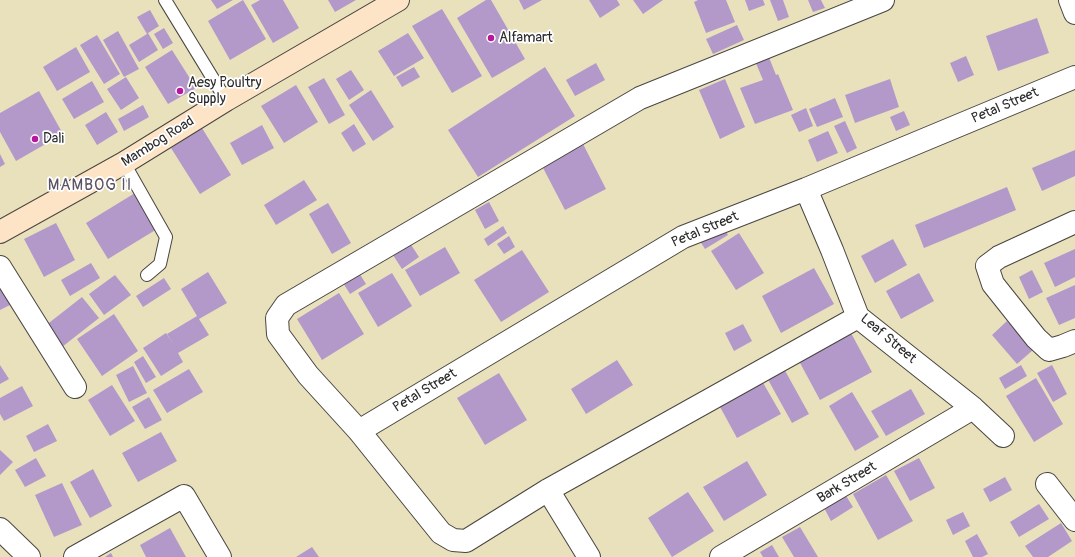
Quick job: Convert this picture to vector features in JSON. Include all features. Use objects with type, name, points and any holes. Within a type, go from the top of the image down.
[{"type":"main road","name":"Mambog Road","points":[[0,232],[124,163],[226,100],[398,0]]},
{"type":"street","points":[[858,317],[548,490],[466,540],[452,540],[442,533],[360,431],[308,375],[278,334],[276,318],[286,305],[640,98],[883,0]]},
{"type":"street","points":[[1070,0],[1075,13]]},
{"type":"street","name":"Petal Street","points":[[360,431],[682,237],[806,189],[1075,77]]},
{"type":"street","name":"Leaf Street","points":[[806,189],[858,317],[973,408],[1003,436]]},
{"type":"street","points":[[1075,222],[999,257],[987,266],[993,284],[1036,338],[1049,350],[1075,341]]},
{"type":"street","points":[[0,267],[75,387]]},
{"type":"street","name":"Bark Street","points":[[721,557],[973,408]]},
{"type":"street","points":[[1047,484],[1075,520]]},
{"type":"street","points":[[548,490],[589,557]]},
{"type":"street","points":[[75,557],[184,496],[220,557]]},
{"type":"street","points":[[0,529],[29,557]]},
{"type":"lane","points":[[165,0],[226,100]]},
{"type":"lane","points":[[124,163],[166,237],[160,264],[147,275]]},
{"type":"building","points":[[211,0],[233,0],[217,9]]},
{"type":"building","points":[[243,0],[266,39],[230,60],[208,21]]},
{"type":"building","points":[[260,0],[283,0],[299,28],[273,43],[251,5]]},
{"type":"building","points":[[328,0],[356,0],[335,12]]},
{"type":"building","name":"Alfamart","points":[[486,0],[491,0],[525,59],[492,78],[457,18]]},
{"type":"building","points":[[519,0],[542,0],[524,10]]},
{"type":"building","points":[[589,0],[617,0],[620,5],[600,18]]},
{"type":"building","points":[[633,0],[663,0],[643,14]]},
{"type":"building","points":[[698,0],[726,0],[735,22],[706,33],[694,2]]},
{"type":"building","points":[[745,0],[763,0],[765,5],[749,11]]},
{"type":"building","points":[[770,0],[783,0],[789,17],[778,21]]},
{"type":"building","points":[[808,0],[821,0],[825,8],[813,12]]},
{"type":"building","points":[[442,9],[482,76],[452,93],[412,26]]},
{"type":"building","points":[[150,10],[159,26],[148,33],[158,50],[139,62],[129,45],[147,34],[137,17]]},
{"type":"building","points":[[1037,18],[1049,53],[998,71],[986,36]]},
{"type":"building","points":[[737,25],[744,40],[713,54],[706,39]]},
{"type":"building","points":[[164,28],[173,43],[163,49],[154,34]]},
{"type":"building","points":[[118,31],[139,69],[124,77],[103,40]]},
{"type":"building","points":[[408,33],[424,58],[394,76],[378,51]]},
{"type":"building","points":[[97,35],[120,74],[104,84],[80,45]]},
{"type":"building","points":[[76,47],[90,72],[57,91],[43,67]]},
{"type":"building","points":[[172,50],[196,88],[168,104],[145,67]]},
{"type":"building","points":[[768,55],[776,75],[778,74],[793,110],[755,124],[740,88],[763,80],[755,61]]},
{"type":"building","points":[[966,56],[974,75],[958,82],[950,63]]},
{"type":"building","points":[[596,63],[605,80],[575,96],[566,80]]},
{"type":"building","points":[[414,67],[420,77],[402,87],[396,77]]},
{"type":"building","points":[[545,67],[575,116],[478,177],[448,130]]},
{"type":"building","points":[[351,70],[364,90],[349,100],[336,79]]},
{"type":"building","points":[[126,77],[139,98],[121,110],[107,89]]},
{"type":"building","points":[[324,78],[345,115],[329,124],[308,87]]},
{"type":"building","points":[[725,79],[745,127],[720,139],[699,90]]},
{"type":"building","points":[[890,79],[899,107],[855,123],[845,95]]},
{"type":"building","points":[[92,81],[104,102],[74,119],[62,99]]},
{"type":"building","points":[[296,85],[318,122],[284,143],[261,106]]},
{"type":"building","points":[[371,90],[394,127],[373,141],[349,105]]},
{"type":"building","points":[[39,91],[63,134],[16,161],[0,132],[0,113]]},
{"type":"building","points":[[835,98],[843,117],[817,127],[809,109]]},
{"type":"building","points":[[143,105],[149,117],[124,131],[118,119]]},
{"type":"building","points":[[806,108],[813,126],[799,132],[791,115]]},
{"type":"building","points":[[904,111],[910,125],[896,131],[890,117]]},
{"type":"building","points":[[106,112],[118,132],[97,145],[85,125]]},
{"type":"building","points":[[845,121],[857,148],[847,153],[834,126]]},
{"type":"building","points":[[354,124],[366,144],[353,152],[341,133]]},
{"type":"building","points":[[262,125],[274,148],[242,165],[230,143]]},
{"type":"building","points":[[202,128],[231,175],[200,194],[171,148]]},
{"type":"building","points":[[828,131],[838,153],[817,162],[808,140]]},
{"type":"building","points":[[582,142],[606,189],[565,210],[541,164]]},
{"type":"building","points":[[1075,150],[1075,176],[1042,191],[1032,168]]},
{"type":"building","points":[[0,154],[5,164],[0,167]]},
{"type":"building","points":[[304,180],[317,200],[276,225],[264,205]]},
{"type":"building","points":[[1007,187],[1016,210],[924,248],[915,225]]},
{"type":"building","points":[[135,193],[157,229],[108,259],[86,223]]},
{"type":"building","points":[[489,202],[499,221],[485,229],[475,210]]},
{"type":"building","points":[[328,203],[351,243],[332,254],[309,214]]},
{"type":"building","points":[[56,223],[75,260],[44,277],[24,239]]},
{"type":"building","points":[[722,224],[728,235],[705,249],[698,238]]},
{"type":"building","points":[[503,226],[507,233],[488,246],[484,239]]},
{"type":"building","points":[[739,233],[764,273],[736,290],[711,251]]},
{"type":"building","points":[[509,236],[515,247],[504,254],[497,244]]},
{"type":"building","points":[[893,239],[907,265],[875,283],[861,256]]},
{"type":"building","points":[[408,240],[419,257],[402,269],[391,252]]},
{"type":"building","points":[[445,247],[460,273],[420,296],[405,270]]},
{"type":"building","points":[[1075,249],[1075,277],[1055,287],[1044,263]]},
{"type":"building","points":[[522,250],[549,292],[501,322],[474,280]]},
{"type":"building","points":[[91,263],[100,278],[70,296],[61,280]]},
{"type":"building","points":[[356,268],[366,284],[350,294],[340,278]]},
{"type":"building","points":[[814,268],[834,304],[781,333],[762,296]]},
{"type":"building","points":[[1032,270],[1043,292],[1029,299],[1019,277]]},
{"type":"building","points":[[208,272],[227,303],[199,319],[209,335],[178,353],[183,362],[161,376],[143,348],[166,333],[174,345],[167,334],[197,316],[181,289]]},
{"type":"building","points":[[392,273],[412,306],[378,327],[358,293]]},
{"type":"building","points":[[919,273],[934,301],[901,319],[886,291]]},
{"type":"building","points":[[0,275],[14,303],[0,310]]},
{"type":"building","points":[[115,275],[131,295],[104,315],[89,294]]},
{"type":"building","points":[[164,278],[171,289],[143,307],[136,296]]},
{"type":"building","points":[[1075,285],[1075,318],[1059,325],[1046,298]]},
{"type":"building","points":[[339,293],[364,334],[322,360],[297,319]]},
{"type":"building","points":[[82,297],[99,318],[62,347],[45,326]]},
{"type":"building","points":[[114,314],[138,351],[102,376],[77,339]]},
{"type":"building","points":[[1007,321],[1033,350],[1017,364],[992,335]]},
{"type":"building","points":[[743,324],[752,341],[734,351],[725,333]]},
{"type":"building","points":[[851,333],[872,372],[820,400],[799,361]]},
{"type":"building","points":[[143,356],[156,377],[146,383],[134,362]]},
{"type":"building","points":[[617,360],[633,385],[586,414],[571,389]]},
{"type":"building","points":[[0,365],[9,379],[0,384]]},
{"type":"building","points":[[1021,365],[1027,376],[1005,389],[999,378]]},
{"type":"building","points":[[1052,365],[1067,394],[1053,402],[1037,373]]},
{"type":"building","points":[[133,366],[147,393],[129,402],[116,375]]},
{"type":"building","points":[[783,367],[809,414],[792,423],[766,376]]},
{"type":"building","points":[[189,369],[203,392],[167,413],[153,390]]},
{"type":"building","points":[[499,373],[527,420],[485,445],[457,398]]},
{"type":"building","points":[[1036,378],[1063,424],[1034,442],[1006,396]]},
{"type":"building","points":[[762,381],[781,414],[737,438],[719,405]]},
{"type":"building","points":[[112,385],[135,421],[110,436],[88,400]]},
{"type":"building","points":[[22,386],[33,406],[4,421],[0,414],[0,398]]},
{"type":"building","points":[[911,389],[925,414],[886,436],[871,411]]},
{"type":"building","points":[[852,392],[879,437],[855,451],[829,406]]},
{"type":"building","points":[[149,397],[162,420],[145,429],[132,407]]},
{"type":"building","points":[[48,424],[57,441],[34,452],[26,436]]},
{"type":"building","points":[[161,432],[177,461],[138,482],[122,453]]},
{"type":"building","points":[[0,450],[13,462],[0,475]]},
{"type":"building","points":[[36,458],[46,476],[25,487],[15,470]]},
{"type":"building","points":[[919,458],[935,488],[910,501],[894,471]]},
{"type":"building","points":[[747,461],[767,495],[724,521],[703,487]]},
{"type":"building","points":[[93,469],[112,506],[90,518],[70,482]]},
{"type":"building","points":[[886,475],[913,521],[878,540],[853,494]]},
{"type":"building","points":[[1005,477],[1012,490],[990,502],[983,489]]},
{"type":"building","points":[[62,483],[82,525],[54,537],[35,495]]},
{"type":"building","points":[[843,491],[853,507],[831,521],[822,504]]},
{"type":"building","points":[[688,492],[714,531],[672,557],[648,518]]},
{"type":"building","points":[[1039,504],[1049,519],[1019,537],[1010,522]]},
{"type":"building","points":[[963,512],[970,526],[953,535],[946,520]]},
{"type":"building","points":[[1061,523],[1072,541],[1048,557],[1033,557],[1025,546]]},
{"type":"building","points":[[800,527],[818,557],[794,557],[782,537]]},
{"type":"building","points":[[170,528],[186,557],[146,557],[140,545]]},
{"type":"building","points":[[977,534],[988,554],[982,557],[973,557],[965,541]]},
{"type":"building","points":[[772,545],[779,557],[763,557],[760,552]]},
{"type":"building","points":[[312,547],[319,557],[296,557]]},
{"type":"building","points":[[111,553],[113,557],[105,557]]},
{"type":"place","name":"Alfamart","points":[[491,38]]},
{"type":"place","name":"Aesy Poultry Supply","points":[[180,91]]},
{"type":"place","name":"Dali","points":[[35,139]]},
{"type":"district","name":"MAMBOG II","points":[[90,186]]}]
